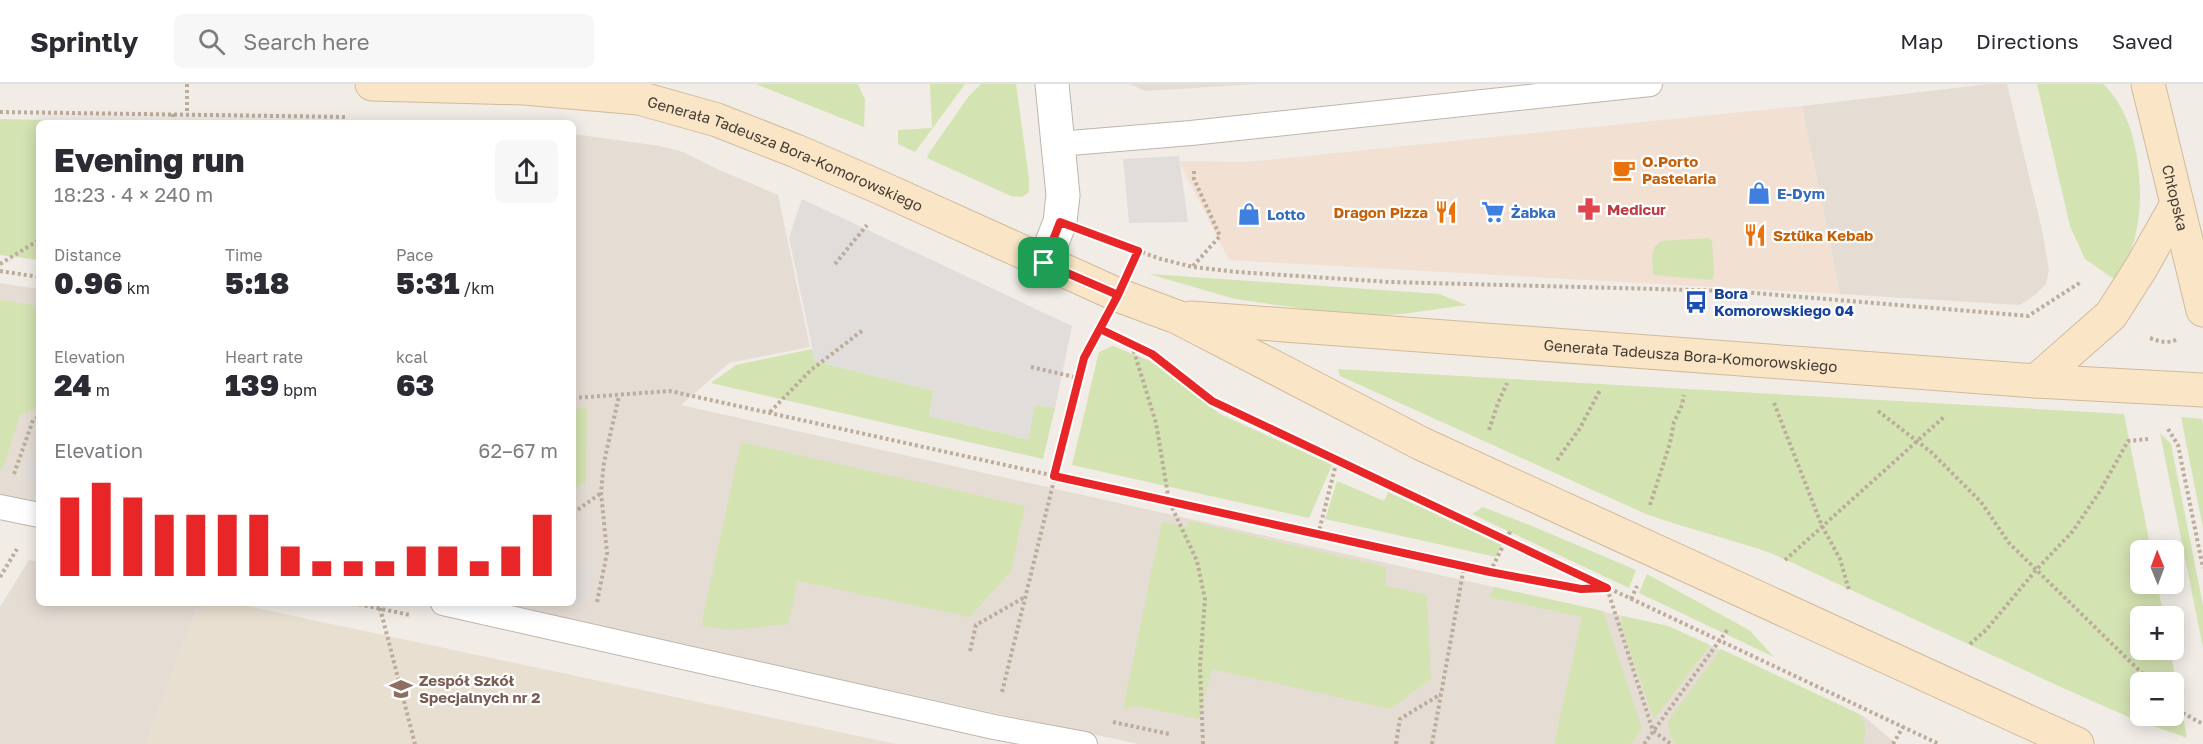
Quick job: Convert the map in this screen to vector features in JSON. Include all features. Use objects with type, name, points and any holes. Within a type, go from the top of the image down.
[{"type":"street","name":"Generała Tadeusza Bora-Komorowskiego","points":[[372,84],[524,88],[639,98],[717,120],[796,151],[1118,295],[1177,317],[1422,444],[2077,744]]},
{"type":"street","points":[[1044,263],[1060,222],[1063,195],[1052,84]]},
{"type":"street","name":"Chłopska","points":[[2148,84],[2177,204],[2194,323]]},
{"type":"street","points":[[2036,381],[2111,315],[2177,204]]},
{"type":"street","name":"Generała Tadeusza Bora-Komorowskiego","points":[[1177,317],[2036,381],[2203,390]]},
{"type":"lane","points":[[1058,144],[1191,133],[1650,84]]},
{"type":"lane","points":[[0,507],[36,514]]},
{"type":"lane","points":[[457,606],[994,727],[1085,744]]},
{"type":"path","points":[[0,112],[187,113],[187,84]]},
{"type":"path","points":[[173,114],[174,120]]},
{"type":"path","points":[[1191,133],[1194,179],[1220,236],[1193,267]]},
{"type":"path","points":[[836,264],[870,221]]},
{"type":"path","points":[[1060,222],[1138,251],[1193,267],[1390,282],[1731,291],[2028,316],[2081,282]]},
{"type":"path","points":[[0,264],[36,242]]},
{"type":"path","points":[[994,727],[1084,358],[1118,295],[1138,251]]},
{"type":"path","points":[[0,271],[36,277]]},
{"type":"path","points":[[2150,338],[2170,343],[2194,323]]},
{"type":"path","points":[[1100,329],[1108,333]]},
{"type":"path","points":[[769,413],[812,370],[863,330]]},
{"type":"path","points":[[1124,341],[1152,354],[1212,401],[1939,744]]},
{"type":"path","points":[[1132,345],[1156,423],[1169,501],[1197,561],[1205,599],[1200,666],[1203,744]]},
{"type":"path","points":[[1032,367],[1079,378]]},
{"type":"path","points":[[1489,432],[1498,402],[1509,379]]},
{"type":"path","points":[[1555,462],[1580,428],[1604,384]]},
{"type":"path","points":[[1646,514],[1659,481],[1685,388]]},
{"type":"path","points":[[576,398],[670,391],[1464,567],[1581,589],[1607,588]]},
{"type":"path","points":[[1771,394],[1822,526],[1840,559],[1849,590]]},
{"type":"path","points":[[589,635],[607,552],[602,492],[604,462],[619,396]]},
{"type":"path","points":[[1872,407],[1931,452],[1981,502],[2009,543],[2141,672]]},
{"type":"path","points":[[1785,560],[1950,412]]},
{"type":"path","points":[[2167,428],[2178,445],[2203,568]]},
{"type":"path","points":[[1970,644],[1986,630],[2036,570],[2073,531],[2128,441],[2148,439]]},
{"type":"path","points":[[1318,535],[1336,460]]},
{"type":"path","points":[[576,511],[602,492]]},
{"type":"path","points":[[1490,572],[1514,525]]},
{"type":"path","points":[[0,577],[23,539]]},
{"type":"path","points":[[1432,744],[1464,567]]},
{"type":"path","points":[[1607,588],[1653,730],[1671,744]]},
{"type":"path","points":[[970,651],[976,625],[1026,596]]},
{"type":"path","points":[[380,608],[415,744]]},
{"type":"path","points":[[1644,744],[1720,641]]},
{"type":"path","points":[[1396,744],[1400,719],[1441,694]]},
{"type":"path","points":[[2184,713],[2203,724]]},
{"type":"path","points":[[1893,744],[1903,727]]},
{"type":"shaded area","points":[[1130,84],[1258,84],[1145,91]]},
{"type":"shaded area","points":[[1989,84],[2007,84],[2042,230],[2049,270],[2046,284],[2020,305],[1840,294],[1802,106]]},
{"type":"shaded area","points":[[1802,106],[1840,294],[1229,260],[1179,161],[1247,162]]},
{"type":"shaded area","points":[[576,134],[660,146],[683,152],[778,195],[810,347],[729,363],[681,405],[1668,626],[1865,717],[1896,744],[1138,744],[502,606],[576,606]]},
{"type":"shaded area","points":[[1179,156],[1188,222],[1129,223],[1123,159]]},
{"type":"shaded area","points":[[802,199],[1072,326],[1055,408],[1035,405],[1029,439],[929,416],[934,391],[815,361],[789,238]]},
{"type":"shaded area","points":[[0,283],[36,289],[36,505],[0,497]]},
{"type":"shaded area","points":[[29,454],[36,455],[36,485],[23,482]]},
{"type":"shaded area","points":[[29,560],[36,561],[36,606],[198,606],[146,744],[0,744],[0,607]]},
{"type":"shaded area","points":[[576,569],[593,572],[586,602],[576,600]]},
{"type":"shaded area","name":"Zespół Szkół Specjalnych nr 2","points":[[198,606],[247,606],[896,744],[146,744]]},
{"type":"green space","points":[[756,84],[858,84],[865,100],[864,127]]},
{"type":"green space","points":[[930,84],[965,84],[915,152],[898,144],[898,130],[932,128]]},
{"type":"green space","points":[[981,84],[1016,84],[1029,179],[1029,192],[1022,197],[1011,196],[927,158],[969,96]]},
{"type":"green space","points":[[2037,84],[2103,84],[2115,97],[2124,114],[2136,154],[2139,175],[2139,215],[2133,245],[2114,279],[2085,259],[2070,226]]},
{"type":"green space","points":[[0,119],[46,120],[36,120],[36,260],[0,255]]},
{"type":"green space","points":[[1708,238],[1712,241],[1714,275],[1712,280],[1653,275],[1653,251],[1661,241]]},
{"type":"green space","points":[[1149,274],[1439,294],[1467,305],[1402,314],[1356,316],[1235,299]]},
{"type":"green space","points":[[0,300],[36,306],[36,408],[20,415],[2,471],[0,470]]},
{"type":"green space","points":[[1113,346],[1150,361],[1220,414],[1332,465],[1309,518],[1072,465],[1099,352]]},
{"type":"green space","points":[[812,349],[815,361],[934,391],[929,416],[1028,439],[1035,404],[1055,408],[1043,459],[711,383],[736,365]]},
{"type":"green space","points":[[1338,369],[2124,414],[2149,540],[2130,540],[2130,594],[2159,594],[2162,606],[2130,606],[2130,660],[2172,660],[2174,672],[2130,672],[2130,718],[1773,554],[1646,514],[1340,376]]},
{"type":"green space","points":[[587,408],[586,481],[576,489],[576,409]]},
{"type":"green space","points":[[2181,417],[2202,419],[2203,528]]},
{"type":"green space","points":[[2160,433],[2171,444],[2203,605],[2203,648],[2184,553],[2184,540],[2181,540]]},
{"type":"green space","points":[[741,442],[1025,506],[1011,571],[970,617],[798,581],[788,624],[735,630],[701,626]]},
{"type":"green space","points":[[1337,481],[1384,501],[1388,492],[1502,545],[1496,557],[1325,519]]},
{"type":"green space","points":[[1483,507],[1636,570],[1629,588],[1472,514]]},
{"type":"green space","points":[[1189,521],[1386,567],[1386,586],[1427,595],[1431,679],[1390,709],[1212,669],[1199,719],[1137,706],[1123,709],[1162,522],[1188,527]]},
{"type":"green space","points":[[1647,574],[1749,630],[1774,657],[1639,593]]},
{"type":"green space","points":[[1494,587],[1603,611],[1642,728],[1632,744],[1554,744],[1582,617],[1489,597]]},
{"type":"green space","points":[[1623,616],[1668,626],[1710,645],[1654,719],[1620,623]]},
{"type":"green space","points":[[1721,649],[1859,714],[1865,728],[1863,744],[1676,744],[1672,739],[1667,722]]},
{"type":"green space","points":[[2184,722],[2187,738],[2153,726],[2184,726]]},
{"type":"place","name":"O.Porto Pastelaria","points":[[1624,170]]},
{"type":"place","name":"E-Dym","points":[[1759,193]]},
{"type":"place","name":"Medicur","points":[[1589,209]]},
{"type":"place","name":"Dragon Pizza","points":[[1446,212]]},
{"type":"place","name":"Żabka","points":[[1493,212]]},
{"type":"place","name":"Lotto","points":[[1249,214]]},
{"type":"place","name":"Sztüka Kebab","points":[[1755,235]]},
{"type":"place","name":"Bora Komorowskiego 04","points":[[1696,302]]},
{"type":"place","name":"Zespół Szkół Specjalnych nr 2","points":[[401,689]]},
{"type":"route","points":[[1044,263],[1060,222],[1138,251],[1118,295],[1100,329],[1152,354],[1212,401],[1607,588],[1581,589],[1490,572],[1054,476],[1084,358],[1118,295],[1044,263]]}]
